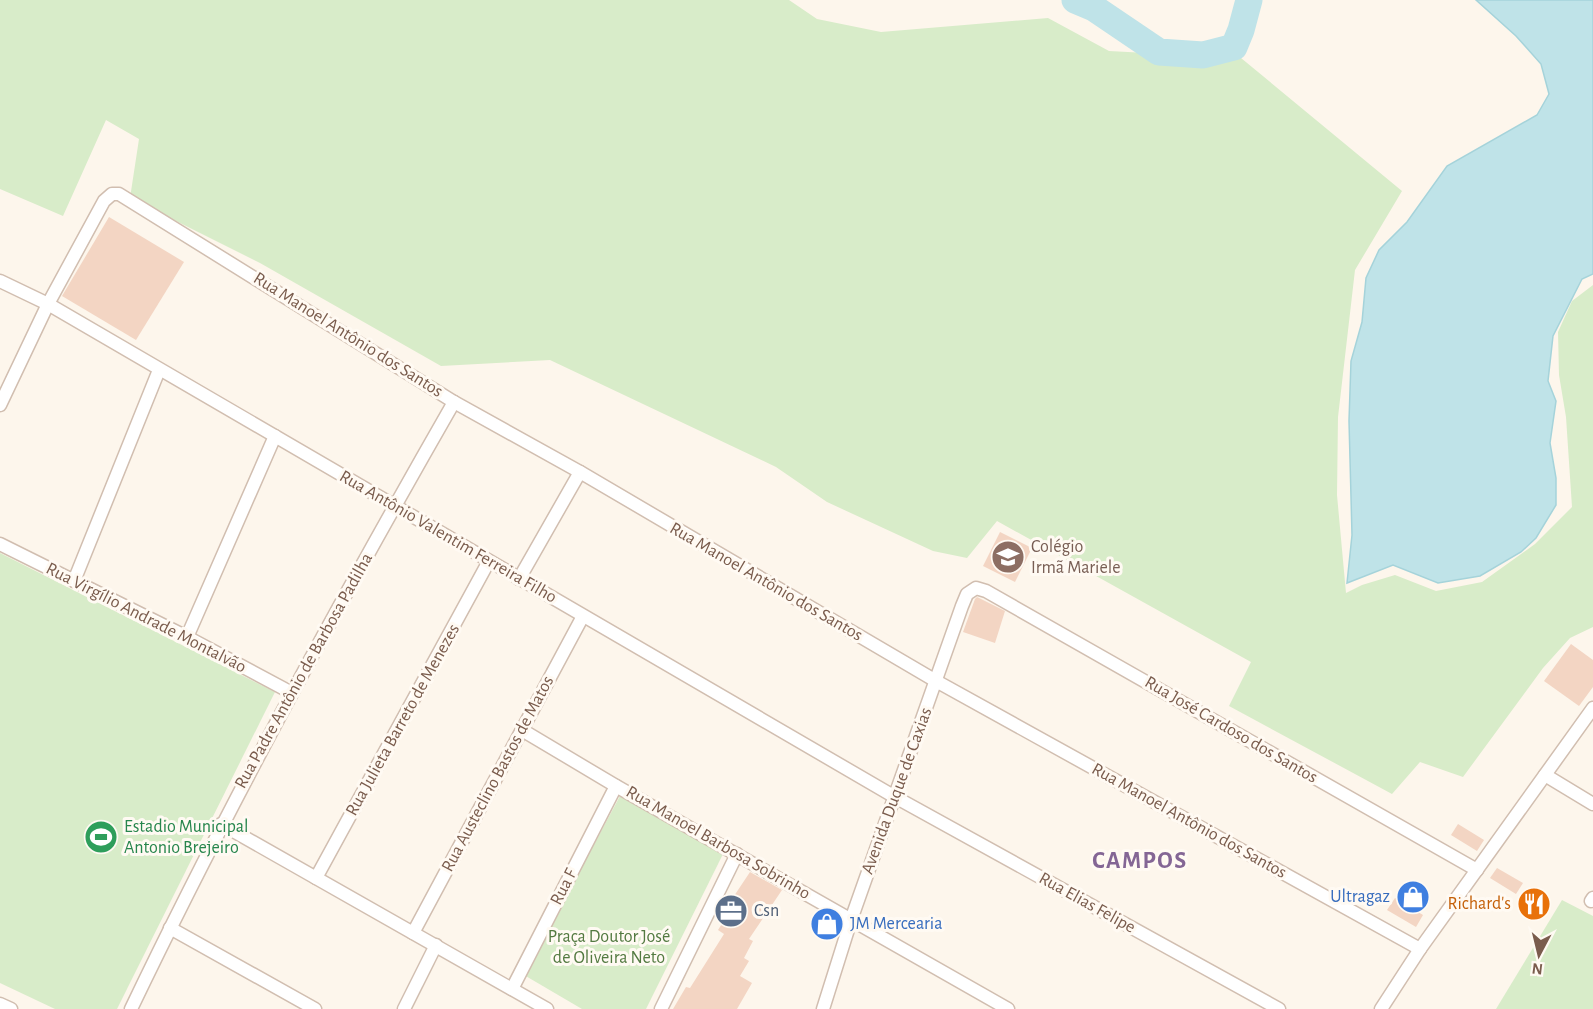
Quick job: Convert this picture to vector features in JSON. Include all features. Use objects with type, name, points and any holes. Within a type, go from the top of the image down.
[{"type":"street","name":"Rua Manoel Antônio dos Santos","points":[[48,304],[104,201],[112,194],[124,196],[454,402],[580,472],[936,681],[1420,949]]},
{"type":"street","name":"Rua Antônio Valentim Ferreira Filho","points":[[0,281],[48,304],[895,797]]},
{"type":"street","points":[[0,405],[48,304]]},
{"type":"street","points":[[74,581],[159,370]]},
{"type":"street","name":"Rua Padre Antônio de Barbosa Padilha","points":[[131,1009],[221,824],[394,506],[454,402]]},
{"type":"street","points":[[187,637],[275,436]]},
{"type":"street","points":[[519,579],[580,472]]},
{"type":"street","name":"Rua Virgílio Andrade Montalvão","points":[[0,544],[187,637],[292,693]]},
{"type":"street","name":"Rua Julieta Barreto de Menezes","points":[[316,878],[489,561]]},
{"type":"street","name":"Avenida Duque de Caxias","points":[[823,1009],[851,920],[967,594],[976,588],[986,591]]},
{"type":"street","name":"Rua José Cardoso dos Santos","points":[[986,591],[1477,870]]},
{"type":"street","name":"Rua Austeclino Bastos de Matos","points":[[413,933],[584,616]]},
{"type":"street","points":[[1380,1009],[1420,949],[1593,708]]},
{"type":"street","name":"Rua Manoel Barbosa Sobrinho","points":[[522,730],[1008,1009]]},
{"type":"street","points":[[1545,775],[1593,804]]},
{"type":"street","name":"Rua F","points":[[512,989],[616,786]]},
{"type":"street","name":"Rua Elias Felipe","points":[[895,797],[1279,1009]]},
{"type":"street","points":[[221,824],[547,1009]]},
{"type":"street","points":[[661,1009],[736,854]]},
{"type":"street","points":[[170,928],[315,1009]]},
{"type":"street","points":[[405,1009],[436,945]]},
{"type":"street","points":[[0,1004],[11,1009]]},
{"type":"green space","points":[[0,0],[789,0],[817,19],[881,32],[1048,18],[1109,51],[1241,58],[1402,191],[1355,270],[1338,417],[1337,495],[1346,593],[1362,585],[1395,575],[1436,591],[1482,582],[1535,544],[1572,507],[1566,417],[1559,375],[1558,332],[1572,301],[1593,285],[1593,627],[1570,638],[1543,668],[1463,777],[1420,762],[1392,794],[1229,706],[1251,662],[997,521],[967,558],[933,551],[827,502],[776,467],[550,360],[441,366],[260,263],[130,198],[139,139],[106,120],[63,216],[0,189]]},
{"type":"green space","name":"Estadio Municipal Antonio Brejeiro","points":[[0,553],[275,692],[117,1009],[55,1009],[0,983]]},
{"type":"green space","name":"Praça Doutor José de Oliveira Neto","points":[[620,796],[723,854],[646,1009],[582,1009],[524,975]]},
{"type":"green space","points":[[1562,900],[1593,916],[1593,1009],[1496,1009]]},
{"type":"water","points":[[1476,0],[1593,0],[1593,274],[1582,279],[1553,336],[1548,381],[1556,401],[1550,443],[1556,478],[1556,505],[1536,538],[1521,552],[1480,576],[1438,583],[1393,565],[1347,583],[1352,535],[1349,421],[1351,361],[1362,322],[1366,278],[1379,250],[1407,222],[1447,166],[1537,115],[1549,94],[1541,64],[1516,36]]},
{"type":"building","points":[[109,217],[184,262],[136,340],[62,296]]},
{"type":"building","name":"Colégio Irmã Mariele","points":[[1000,532],[1032,548],[1015,582],[983,566]]},
{"type":"building","points":[[977,597],[1005,611],[995,643],[963,632]]},
{"type":"building","points":[[1571,644],[1593,660],[1593,687],[1579,706],[1544,681]]},
{"type":"building","points":[[1458,824],[1484,840],[1477,851],[1451,835]]},
{"type":"building","points":[[1497,868],[1523,883],[1516,894],[1490,878]]},
{"type":"building","points":[[750,872],[782,890],[749,939],[753,941],[744,958],[749,961],[740,976],[752,983],[737,1009],[673,1009],[686,987],[690,988],[724,934],[718,930],[728,914],[724,911]]},
{"type":"building","points":[[1395,898],[1423,915],[1416,927],[1387,910]]},
{"type":"waterway","points":[[1075,0],[1094,8],[1159,52],[1203,55],[1234,47],[1249,0]]},
{"type":"place","name":"Colégio Irmã Mariele","points":[[1008,557]]},
{"type":"place","name":"Estadio Municipal Antonio Brejeiro","points":[[101,837]]},
{"type":"place","name":"Ultragaz","points":[[1413,897]]},
{"type":"place","name":"Richard's","points":[[1534,904]]},
{"type":"place","name":"Csn","points":[[731,911]]},
{"type":"place","name":"JM Mercearia","points":[[827,924]]},
{"type":"district","name":"CAMPOS","points":[[1140,861]]}]
